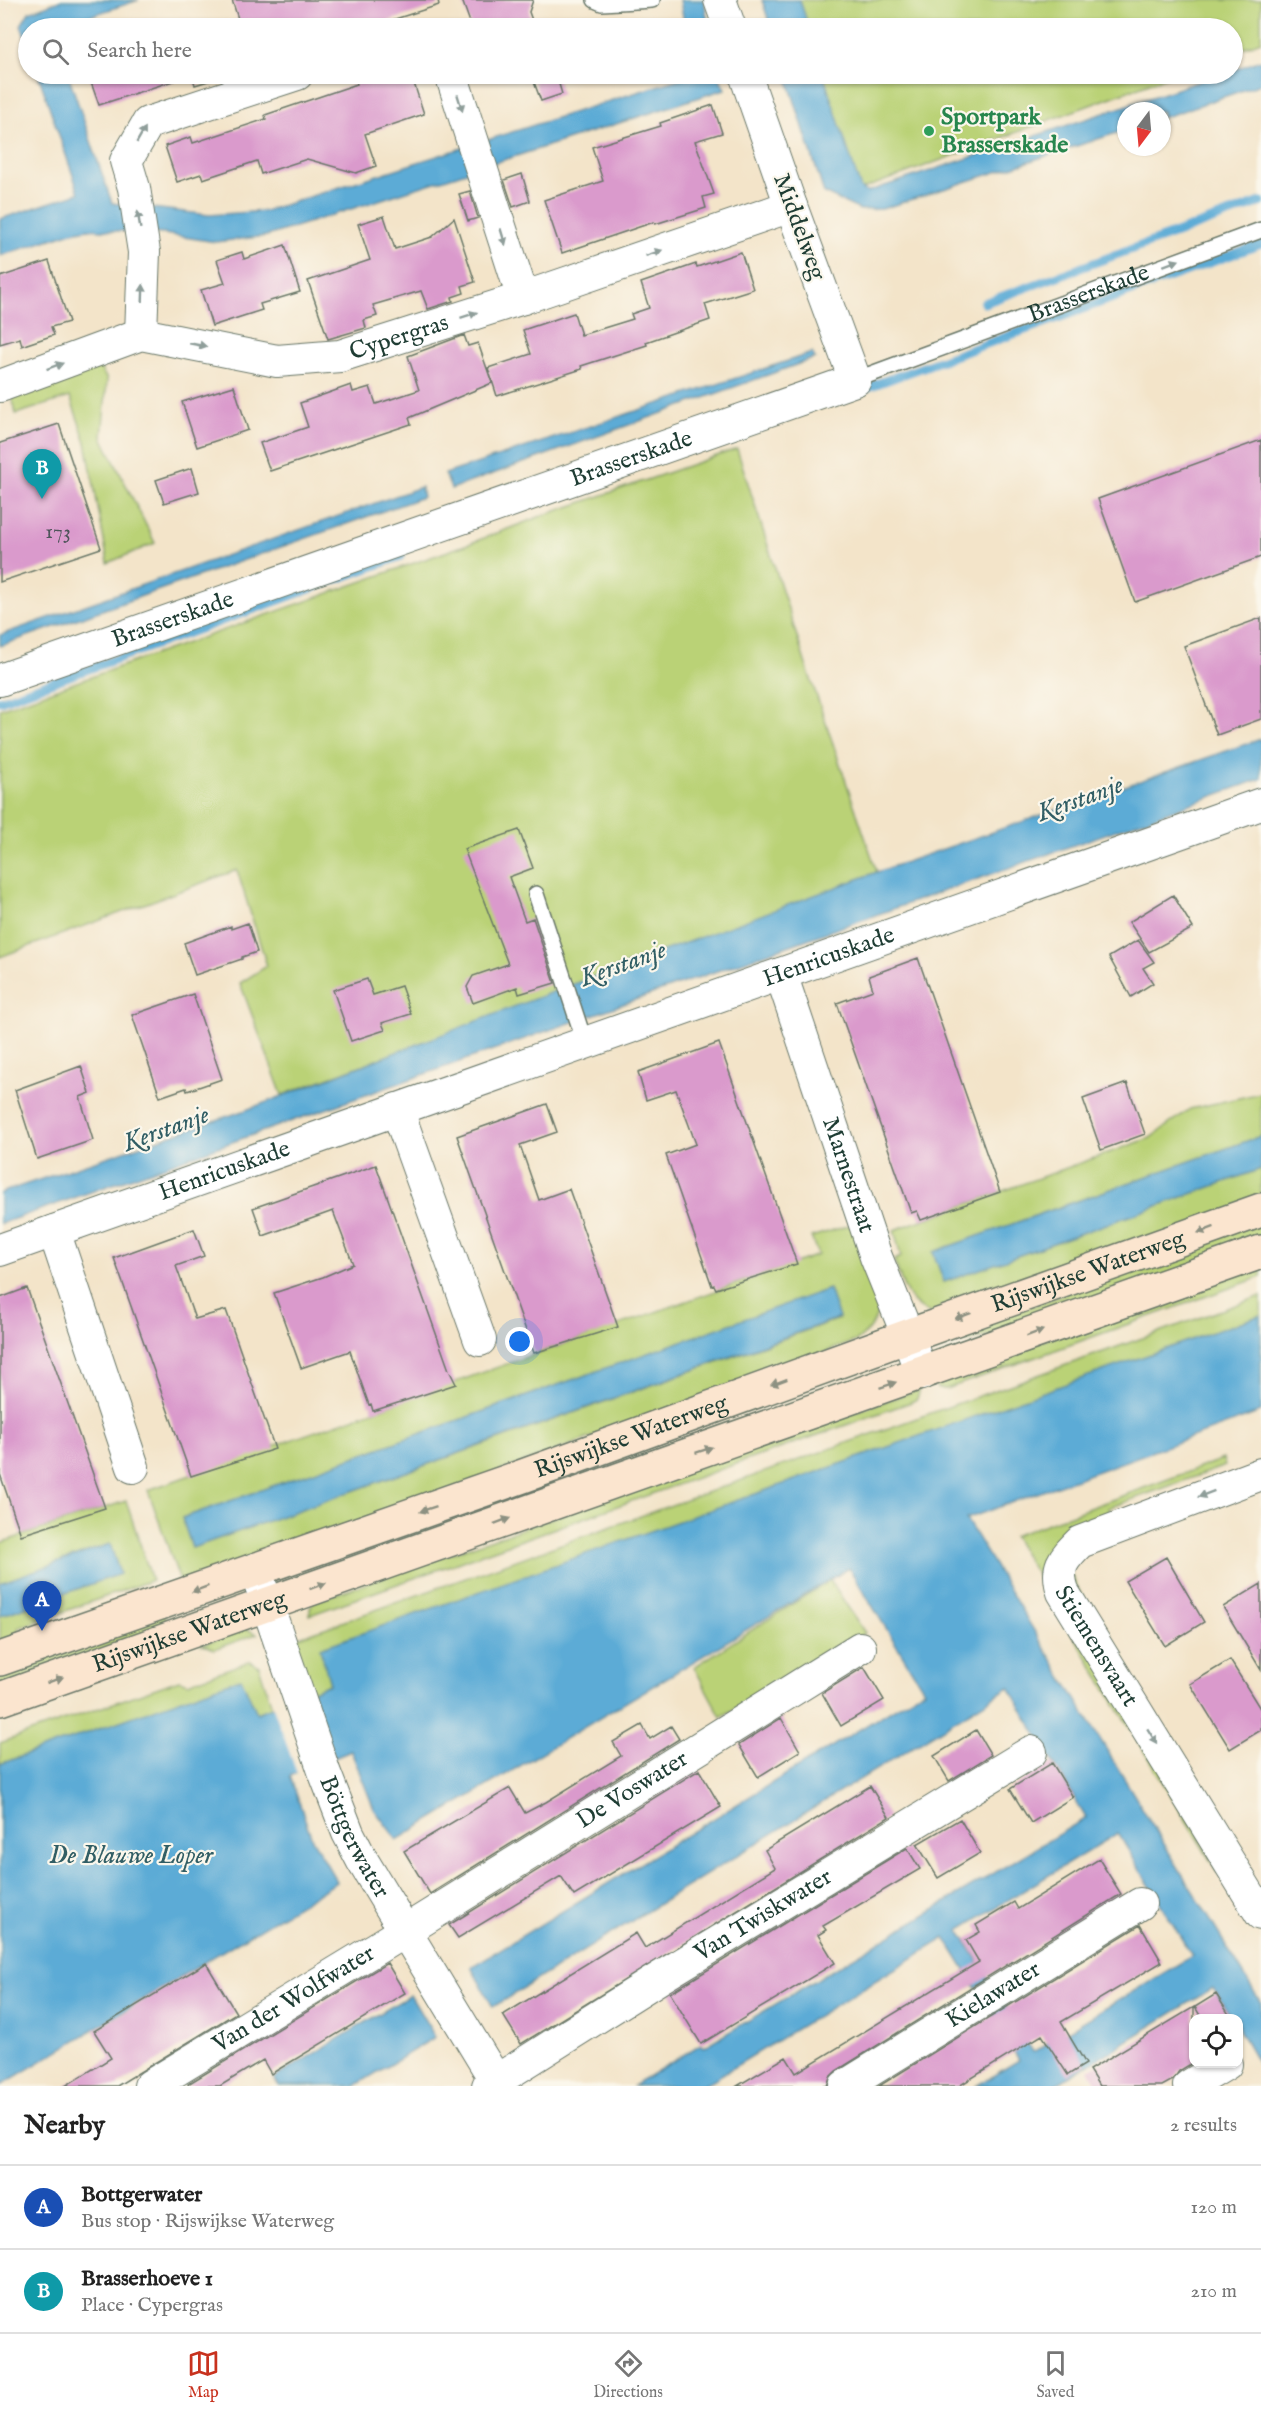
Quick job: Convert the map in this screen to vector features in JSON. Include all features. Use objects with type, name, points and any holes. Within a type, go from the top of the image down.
[{"type":"main road","name":"Rijswijkse Waterweg","points":[[0,1659],[523,1476],[908,1335],[1261,1210]]},
{"type":"main road","name":"Rijswijkse Waterweg","points":[[0,1699],[1261,1252]]},
{"type":"street","points":[[720,0],[726,18]]},
{"type":"street","points":[[0,386],[141,334],[144,252],[134,188],[126,161],[148,123],[267,84]]},
{"type":"street","points":[[454,84],[523,298]]},
{"type":"street","name":"Middelweg","points":[[748,84],[855,380]]},
{"type":"street","name":"Cypergras","points":[[141,334],[277,361],[340,356],[523,298],[791,206]]},
{"type":"street","name":"Brasserskade","points":[[0,680],[855,380]]},
{"type":"street","name":"Henricuskade","points":[[0,1250],[397,1109],[581,1032],[781,974],[1261,804]]},
{"type":"street","name":"Marnestraat","points":[[781,974],[876,1257],[908,1335],[921,1374]]},
{"type":"street","points":[[397,1109],[480,1340]]},
{"type":"street","points":[[54,1231],[133,1467]]},
{"type":"street","name":"Stiemensvaart","points":[[1261,1474],[1080,1542],[1065,1556],[1059,1570],[1063,1592],[1261,1914]]},
{"type":"street","name":"Böttgerwater","points":[[255,1569],[324,1771],[355,1848],[494,2084]]},
{"type":"street","name":"De Voswater","points":[[405,1931],[860,1648]]},
{"type":"street","name":"Van Twiskwater","points":[[494,2084],[661,1977],[1031,1752]]},
{"type":"street","name":"Kielawater","points":[[845,2086],[1140,1904]]},
{"type":"street","name":"Van der Wolfwater","points":[[150,2086],[405,1931]]},
{"type":"street","points":[[1189,2086],[1219,2068]]},
{"type":"lane","points":[[595,0],[602,3],[652,0]]},
{"type":"lane","name":"Brasserskade","points":[[855,380],[1261,230]]},
{"type":"lane","points":[[536,894],[581,1032]]},
{"type":"green space","points":[[795,0],[1261,0],[1261,41],[1243,48],[1243,18],[801,18]]},
{"type":"green space","name":"Sportpark Brasserskade","points":[[823,84],[1147,84],[860,190]]},
{"type":"green space","points":[[98,363],[107,380],[102,437],[155,543],[108,563],[86,442],[70,397],[16,414],[11,393]]},
{"type":"green space","points":[[737,449],[806,665],[877,872],[282,1095],[240,983],[267,966],[237,870],[0,957],[0,709]]},
{"type":"green space","points":[[1261,1093],[1261,1136],[933,1252],[944,1282],[1261,1169],[1261,1204],[933,1314],[917,1306],[903,1286],[894,1260],[901,1257],[894,1230],[1150,1138],[1190,1109]]},
{"type":"green space","points":[[1261,1219],[1261,1244],[968,1342],[943,1340]]},
{"type":"green space","points":[[854,1224],[879,1305],[872,1324],[858,1340],[182,1587],[148,1490],[818,1255],[811,1237]],"holes":[[[829,1289],[839,1319],[192,1548],[182,1518]]]},
{"type":"green space","points":[[1261,1259],[1261,1277],[946,1389],[938,1389],[933,1382]]},
{"type":"green space","points":[[1261,1296],[1261,1315],[321,1648],[330,1684],[311,1692],[291,1640]]},
{"type":"green space","points":[[920,1389],[917,1399],[911,1402],[310,1615],[313,1602]]},
{"type":"green space","points":[[1223,1459],[1225,1466],[1108,1508],[1113,1518],[1057,1545],[1218,1873],[1013,1536]]},
{"type":"green space","points":[[126,1501],[152,1580],[18,1628],[23,1643],[0,1651],[0,1616],[120,1574],[110,1544],[0,1583],[0,1543]]},
{"type":"green space","points":[[830,1580],[865,1633],[721,1717],[694,1667]]},
{"type":"green space","points":[[163,1610],[170,1631],[0,1691],[0,1667]]},
{"type":"green space","points":[[245,1628],[257,1634],[215,1649],[202,1645]]},
{"type":"green space","points":[[250,1661],[259,1666],[272,1707],[257,1713],[240,1679],[0,1764],[0,1743],[179,1680],[188,1683]]},
{"type":"water","points":[[62,0],[139,0],[84,18],[25,18],[29,12]]},
{"type":"water","points":[[680,0],[704,0],[707,18],[683,18]]},
{"type":"water","points":[[762,0],[800,0],[806,18],[768,18]]},
{"type":"water","points":[[1261,60],[1261,84],[1171,115],[1171,102],[1137,102],[1191,84],[1243,84],[1243,66]]},
{"type":"water","points":[[41,84],[71,84],[112,203],[209,215],[265,211],[663,84],[723,84],[725,89],[267,236],[216,242],[164,234],[88,229],[72,232],[0,256],[0,219],[79,193]]},
{"type":"water","points":[[789,84],[826,84],[861,189],[867,192],[1117,109],[1117,133],[882,209],[860,210],[824,193]]},
{"type":"water","points":[[812,353],[815,358],[451,489],[445,474]]},
{"type":"water","points":[[421,487],[423,497],[0,646],[0,635]]},
{"type":"water","points":[[1261,739],[1261,779],[0,1224],[0,1193],[246,1110],[555,991],[877,872]]},
{"type":"water","points":[[1261,1136],[1261,1169],[944,1282],[933,1252]]},
{"type":"water","points":[[829,1289],[839,1318],[192,1548],[182,1518]]},
{"type":"water","name":"De Blauwe Loper","points":[[1261,1315],[1261,1412],[966,1519],[1261,2003],[1261,2068],[1243,2037],[1243,2014],[1229,2014],[1213,1988],[1054,2086],[976,2086],[1019,2060],[990,2010],[1003,2002],[1033,2052],[1192,1956],[1118,1833],[959,1930],[989,1980],[976,1988],[945,1938],[703,2086],[633,2086],[701,2044],[704,2047],[1086,1818],[1009,1687],[493,2007],[471,1967],[924,1690],[849,1568],[397,1840],[374,1809],[351,1751],[290,1776],[312,1839],[337,1882],[0,2086],[0,1764],[241,1678],[257,1713],[330,1684],[320,1648]]},
{"type":"water","points":[[110,1544],[120,1574],[0,1616],[0,1583]]},
{"type":"water","points":[[410,1995],[435,2037],[355,2086],[279,2086],[274,2078]]},
{"type":"pier","points":[[309,1689],[335,1761],[298,1776],[272,1704]]},
{"type":"building","points":[[232,0],[438,0],[439,5],[398,18],[238,18]]},
{"type":"building","points":[[462,0],[533,0],[529,12],[531,18],[468,18]]},
{"type":"building","points":[[92,84],[164,84],[99,105]]},
{"type":"building","points":[[357,84],[414,84],[424,114],[365,134],[376,166],[356,173],[307,159],[261,174],[257,161],[203,179],[201,174],[177,182],[165,146],[191,137],[193,143],[266,119],[265,115]]},
{"type":"building","points":[[535,84],[559,84],[562,94],[541,101]]},
{"type":"building","points":[[713,105],[722,133],[695,141],[714,194],[703,197],[706,208],[655,224],[654,222],[562,253],[544,200],[603,181],[592,147],[661,126],[660,123]]},
{"type":"building","points":[[522,174],[530,201],[513,207],[504,180]]},
{"type":"building","points":[[470,191],[478,218],[468,221],[459,194]]},
{"type":"building","points":[[384,216],[395,249],[432,237],[454,218],[475,282],[462,286],[464,293],[452,297],[453,301],[428,309],[421,291],[373,305],[377,316],[364,320],[366,328],[328,339],[308,281],[370,260],[358,224]]},
{"type":"building","points":[[285,245],[300,292],[260,304],[262,310],[212,326],[201,290],[225,283],[217,260],[242,252],[244,259]]},
{"type":"building","points":[[741,252],[753,289],[705,304],[710,320],[646,342],[647,345],[581,366],[582,369],[497,396],[488,368],[531,354],[523,330],[574,313],[581,335],[633,319],[631,314],[649,308],[641,283],[696,264],[697,267]]},
{"type":"building","points":[[49,261],[69,322],[51,327],[54,335],[22,346],[20,338],[0,344],[0,277]]},
{"type":"building","points":[[464,335],[468,346],[478,343],[492,383],[409,418],[411,424],[270,471],[260,443],[308,427],[300,403],[351,385],[353,392],[370,387],[376,404],[419,390],[408,356]]},
{"type":"building","points":[[234,386],[248,430],[197,447],[182,402]]},
{"type":"building","points":[[59,424],[101,548],[0,582],[0,443]]},
{"type":"building","points":[[1261,440],[1261,557],[1135,602],[1098,499]]},
{"type":"building","points":[[192,468],[199,492],[164,503],[156,480]]},
{"type":"building","points":[[1261,618],[1261,719],[1217,735],[1184,646]]},
{"type":"building","points":[[519,830],[533,868],[509,877],[525,921],[533,918],[555,983],[519,994],[517,987],[473,1003],[467,987],[473,976],[508,964],[464,849]]},
{"type":"building","points":[[1173,895],[1193,928],[1149,952],[1129,922]]},
{"type":"building","points":[[248,923],[257,952],[195,975],[184,943],[231,926],[231,929]]},
{"type":"building","points":[[1138,940],[1154,962],[1143,968],[1153,983],[1131,997],[1109,957]]},
{"type":"building","points":[[918,958],[1000,1192],[921,1220],[917,1211],[911,1213],[837,1003],[873,990],[869,976]]},
{"type":"building","points":[[367,979],[373,995],[401,986],[411,1014],[382,1023],[385,1030],[351,1041],[333,990]]},
{"type":"building","points":[[193,994],[222,1079],[160,1097],[132,1015]]},
{"type":"building","points":[[719,1043],[797,1264],[716,1289],[714,1285],[712,1286],[666,1155],[696,1144],[676,1090],[646,1100],[638,1072]]},
{"type":"building","points":[[81,1066],[90,1093],[80,1097],[93,1140],[37,1159],[15,1090]]},
{"type":"building","points":[[1127,1083],[1145,1134],[1101,1150],[1083,1099]]},
{"type":"building","points":[[547,1104],[557,1132],[520,1145],[539,1200],[569,1189],[618,1327],[534,1353],[457,1136]]},
{"type":"building","points":[[376,1165],[456,1384],[373,1411],[350,1351],[301,1368],[274,1293],[323,1277],[353,1264],[333,1211],[263,1236],[253,1208]]},
{"type":"building","points":[[194,1229],[204,1256],[176,1266],[195,1319],[226,1310],[275,1449],[191,1476],[114,1258]]},
{"type":"building","points":[[27,1288],[105,1508],[21,1535],[0,1474],[0,1298]]},
{"type":"building","points":[[1166,1557],[1204,1622],[1165,1646],[1125,1581]]},
{"type":"building","points":[[1261,1584],[1261,1670],[1223,1607]]},
{"type":"building","points":[[1230,1660],[1261,1710],[1261,1730],[1230,1749],[1190,1684]]},
{"type":"building","points":[[864,1667],[884,1700],[841,1726],[822,1693]]},
{"type":"building","points":[[781,1718],[800,1751],[758,1777],[739,1745]]},
{"type":"building","points":[[642,1725],[650,1739],[671,1726],[679,1739],[430,1894],[404,1851],[510,1788],[525,1813],[546,1802],[621,1756],[613,1742]]},
{"type":"building","points":[[976,1730],[991,1755],[949,1781],[934,1756]]},
{"type":"building","points":[[1052,1763],[1073,1797],[1031,1823],[1010,1789]]},
{"type":"building","points":[[699,1770],[721,1807],[574,1896],[561,1876],[458,1938],[449,1925]]},
{"type":"building","points":[[870,1786],[889,1817],[521,2044],[503,2015],[636,1933],[645,1948],[775,1868],[765,1850]]},
{"type":"building","points":[[960,1819],[980,1853],[938,1878],[917,1844]]},
{"type":"building","points":[[907,1848],[920,1869],[823,1926],[826,1930],[818,1935],[835,1963],[701,2044],[670,1993]]},
{"type":"building","points":[[1099,1859],[1121,1894],[836,2071],[830,2077],[827,2086],[737,2086],[786,2057],[796,2073],[979,1962],[966,1940],[980,1932],[976,1925],[1014,1902],[1018,1909]]},
{"type":"building","points":[[1140,1925],[1162,1962],[1061,2022],[1086,2064],[1068,2075],[1042,2035],[959,2086],[879,2086]]},
{"type":"building","points":[[206,1963],[236,2013],[117,2086],[65,2086],[111,2058],[94,2031]]},
{"type":"building","points":[[387,1963],[405,1993],[271,2074],[263,2060],[220,2086],[189,2086],[188,2084]]},
{"type":"building","points":[[1216,1994],[1229,2014],[1199,2014],[1195,2007]]},
{"type":"building","points":[[1194,2007],[1194,2014],[1189,2014],[1189,2065],[1179,2071],[1173,2080],[1162,2086],[1099,2086],[1089,2070]]},
{"type":"waterway","points":[[984,303],[1261,202]]},
{"type":"waterway","points":[[860,390],[1261,244]]},
{"type":"waterway","points":[[0,701],[401,556]]},
{"type":"place","name":"Sportpark Brasserskade","points":[[929,131]]},
{"type":"place","name":"Brasserhoeve 1","points":[[42,499]]},
{"type":"place","name":"Bottgerwater","points":[[42,1631]]},
{"type":"water label","name":"Kerstanje","points":[[1080,799]]},
{"type":"water label","name":"Kerstanje","points":[[623,964]]},
{"type":"water label","name":"Kerstanje","points":[[166,1129]]}]
